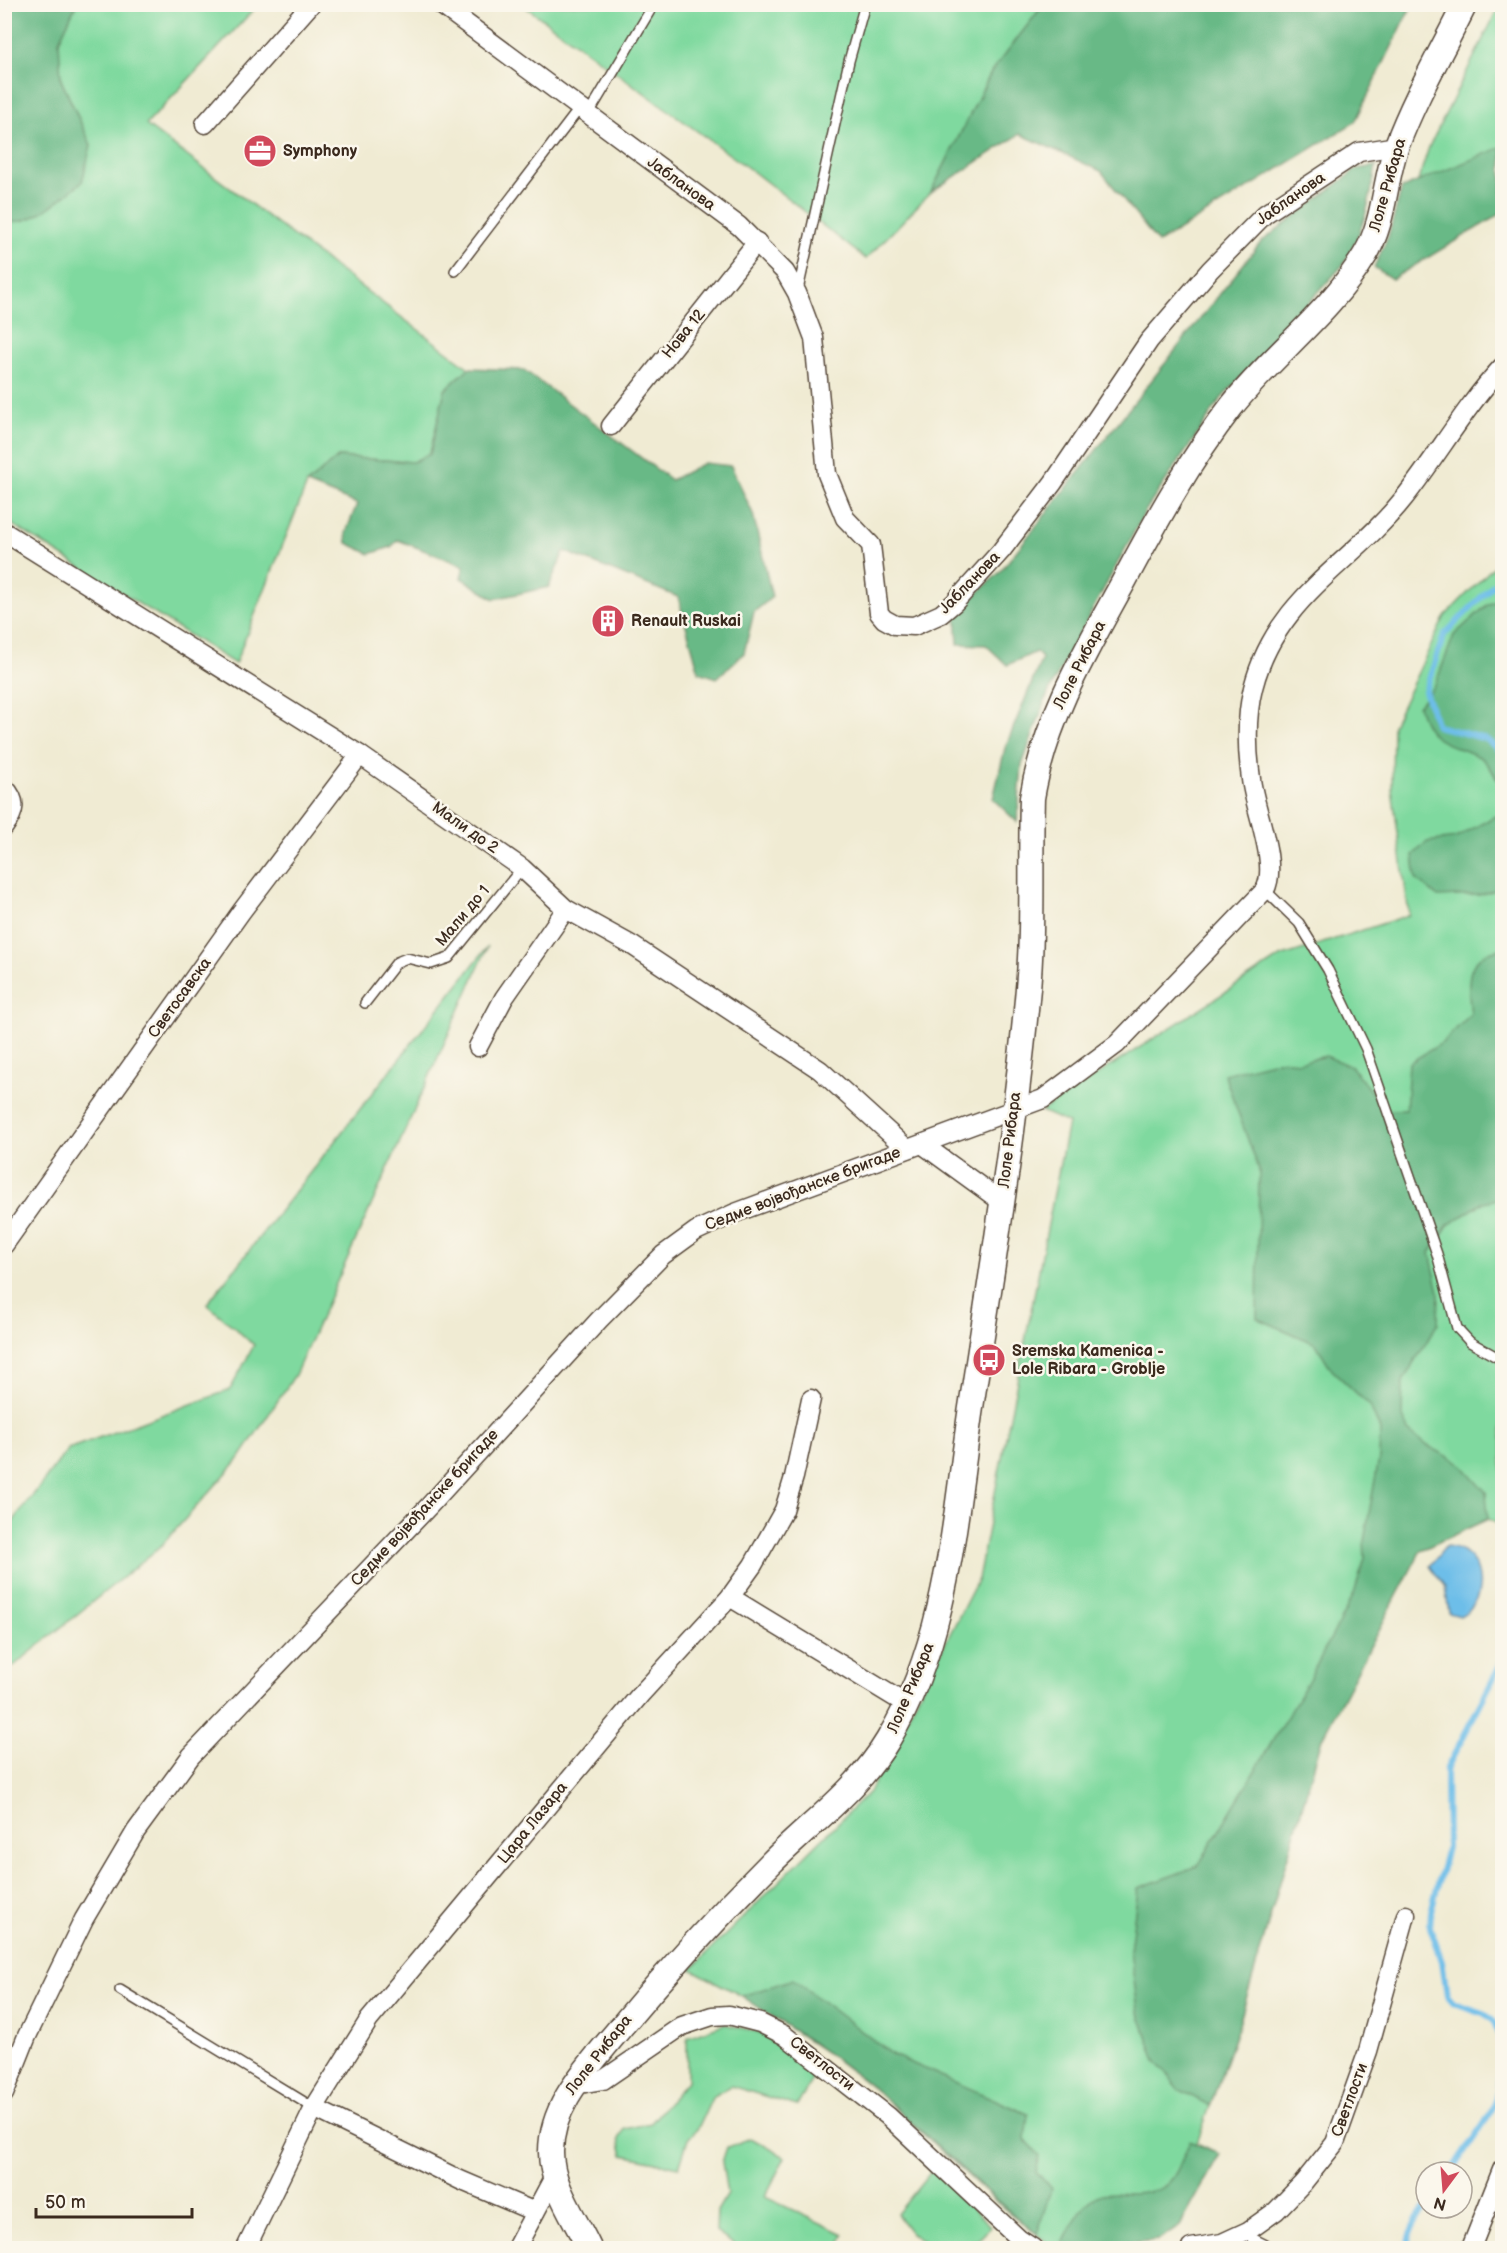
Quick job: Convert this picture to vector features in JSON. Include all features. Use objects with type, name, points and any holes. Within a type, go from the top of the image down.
[{"type":"street","points":[[205,124],[311,4]]},
{"type":"street","name":"Јабланова","points":[[440,4],[739,226],[780,265],[797,293],[814,338],[827,474],[832,492],[845,518],[872,545],[879,613],[884,620],[895,625],[914,626],[941,614],[981,575],[1053,483],[1149,341],[1210,270],[1264,213],[1359,152],[1397,146]]},
{"type":"street","name":"Лоле Рибара","points":[[589,2248],[555,2175],[551,2154],[555,2123],[574,2085],[666,1972],[769,1865],[848,1791],[890,1738],[927,1656],[945,1582],[1002,1202],[1028,998],[1032,798],[1037,767],[1061,700],[1160,515],[1212,435],[1232,406],[1337,291],[1366,253],[1383,206],[1397,146],[1465,4]]},
{"type":"street","name":"Нова 12","points":[[611,426],[757,242]]},
{"type":"street","points":[[1265,890],[1270,881],[1270,871],[1251,779],[1249,733],[1253,688],[1264,656],[1276,632],[1301,597],[1357,548],[1404,498],[1456,424],[1503,366]]},
{"type":"street","name":"Мали до 2","points":[[4,532],[360,755],[522,868],[566,909],[633,946],[820,1070],[915,1147],[1002,1202]]},
{"type":"street","name":"Светосавска","points":[[4,1245],[241,912],[360,755]]},
{"type":"street","points":[[4,787],[12,795],[15,806],[8,822]]},
{"type":"street","name":"Седме војвођанске бригаде","points":[[4,2094],[27,2036],[84,1919],[136,1832],[191,1756],[429,1506],[599,1320],[663,1255],[696,1231],[849,1169],[1013,1112],[1043,1099],[1117,1044],[1265,890]]},
{"type":"street","points":[[478,1047],[504,998],[566,909]]},
{"type":"street","name":"Цара Лазара","points":[[246,2248],[314,2108],[369,2020],[435,1938],[640,1695],[730,1597],[765,1546],[784,1510],[794,1477],[811,1399]]},
{"type":"street","points":[[730,1597],[906,1704]]},
{"type":"street","name":"Светлости","points":[[1191,2248],[1222,2243],[1276,2211],[1303,2183],[1335,2142],[1368,2051],[1406,1915]]},
{"type":"street","name":"Светлости","points":[[574,2085],[603,2080],[682,2026],[712,2016],[729,2015],[760,2023],[784,2035],[888,2116],[1019,2239],[1033,2248]]},
{"type":"street","points":[[314,2108],[460,2180],[535,2212]]},
{"type":"street","points":[[1471,2248],[1503,2170]]},
{"type":"street","points":[[516,2248],[555,2175]]},
{"type":"lane","points":[[455,271],[584,112],[654,4]]},
{"type":"lane","points":[[797,293],[849,61],[865,4]]},
{"type":"lane","name":"Мали до 1","points":[[365,1003],[397,962],[407,958],[431,964],[449,958],[522,868]]},
{"type":"lane","points":[[1265,890],[1299,923],[1328,970],[1366,1049],[1437,1254],[1457,1328],[1470,1342],[1503,1360]]},
{"type":"lane","points":[[120,1990],[314,2108]]},
{"type":"lane","points":[[1242,2233],[1272,2248]]},
{"type":"green space","points":[[5,4],[76,5],[59,41],[61,80],[91,145],[82,182],[46,210],[14,222],[4,220]]},
{"type":"green space","points":[[1044,4],[1412,5],[1355,122],[1158,243],[1101,171],[1020,134],[931,192],[992,71]]},
{"type":"green space","points":[[76,5],[258,5],[146,125],[469,368],[445,390],[430,453],[413,462],[338,457],[307,484],[235,664],[5,520],[4,220],[12,223],[91,145],[61,80],[58,43]]},
{"type":"green space","points":[[523,5],[1044,5],[992,71],[931,192],[866,259],[755,173]]},
{"type":"green space","points":[[1502,5],[1502,167],[1418,181],[1429,147]]},
{"type":"green space","points":[[1502,147],[1502,213],[1392,279],[1374,267],[1388,237],[1402,188]]},
{"type":"green space","points":[[1376,166],[1365,217],[1356,241],[1343,265],[1221,399],[1146,510],[1048,693],[1022,765],[1017,822],[993,799],[1005,748],[1042,658],[1036,652],[1007,665],[986,645],[958,644],[956,613],[999,573],[1261,242],[1357,169]]},
{"type":"green space","points":[[469,368],[524,370],[671,480],[704,463],[731,466],[753,514],[772,597],[754,612],[744,653],[717,678],[699,672],[678,597],[564,551],[549,587],[494,599],[461,578],[464,566],[398,540],[391,547],[370,554],[347,543],[346,532],[357,504],[307,484],[338,457],[413,462],[430,454],[445,390]]},
{"type":"green space","points":[[1502,558],[1502,1526],[1488,1519],[1421,1550],[1322,1738],[1239,2024],[1197,2143],[1220,2154],[1180,2226],[1159,2240],[1080,2247],[1048,2243],[1002,2207],[873,2088],[831,2056],[742,1996],[691,1969],[869,1792],[978,1579],[1068,1123],[1041,1111],[1280,957],[1409,915],[1392,789],[1393,725],[1445,616]]},
{"type":"green space","points":[[1502,598],[1502,888],[1480,895],[1438,897],[1416,879],[1413,855],[1427,842],[1456,838],[1499,814],[1501,785],[1484,760],[1435,737],[1423,720],[1418,706],[1435,685],[1454,635],[1487,605]]},
{"type":"green space","points":[[488,946],[295,1375],[239,1459],[161,1546],[5,1673],[5,1532],[68,1449],[230,1390],[254,1345],[207,1304]]},
{"type":"green space","points":[[1502,949],[1502,1198],[1484,1202],[1448,1225],[1430,1253],[1439,1292],[1438,1323],[1403,1381],[1402,1414],[1408,1431],[1426,1445],[1459,1462],[1486,1492],[1488,1519],[1421,1550],[1322,1738],[1239,2024],[1210,2106],[1180,2090],[1156,2061],[1138,2010],[1130,1951],[1138,1888],[1198,1866],[1306,1685],[1354,1594],[1365,1558],[1364,1541],[1379,1458],[1380,1430],[1370,1406],[1332,1370],[1316,1344],[1257,1318],[1259,1170],[1224,1074],[1280,1060],[1299,1062],[1326,1056],[1352,1067],[1385,1110],[1406,1110],[1409,1063],[1442,1043],[1471,1014],[1469,981],[1474,963],[1490,952]]},
{"type":"green space","points":[[793,1979],[893,2055],[1028,2114],[1025,2139],[1040,2156],[1036,2171],[1051,2189],[1037,2234],[873,2088],[825,2052],[742,1996]]},
{"type":"green space","points":[[724,2024],[763,2033],[816,2072],[797,2106],[731,2086],[713,2096],[698,2128],[688,2139],[679,2167],[623,2155],[619,2139],[625,2129],[651,2123],[687,2081],[687,2037]]},
{"type":"green space","points":[[751,2138],[785,2157],[765,2197],[844,2234],[839,2248],[739,2248],[716,2232],[717,2211],[727,2194],[722,2162],[727,2147]]},
{"type":"green space","points":[[1190,2141],[1220,2154],[1180,2226],[1159,2240],[1080,2247],[1062,2245],[1078,2215],[1095,2197],[1105,2193],[1145,2193],[1164,2186],[1176,2173]]},
{"type":"green space","points":[[933,2169],[991,2227],[978,2240],[933,2248],[911,2233],[897,2214]]},
{"type":"water","points":[[1446,1546],[1459,1549],[1469,1556],[1479,1576],[1476,1599],[1470,1609],[1460,1616],[1449,1613],[1445,1587],[1430,1566]]},
{"type":"waterway","points":[[1502,584],[1493,585],[1444,635],[1425,691],[1437,726],[1486,739],[1502,753]]},
{"type":"waterway","points":[[1502,1662],[1446,1770],[1447,1847],[1431,1912],[1430,1927],[1442,1961],[1447,1995],[1454,2003],[1484,2013],[1494,2022],[1502,2040]]},
{"type":"waterway","points":[[1459,2160],[1490,2114],[1497,2097],[1502,2054]]},
{"type":"waterway","points":[[1410,2248],[1411,2232],[1417,2220]]},
{"type":"place","name":"Symphony","points":[[260,151]]},
{"type":"place","name":"Renault Ruskai","points":[[608,621]]},
{"type":"place","name":"Sremska Kamenica - Lole Ribara - Groblje","points":[[989,1360]]}]
